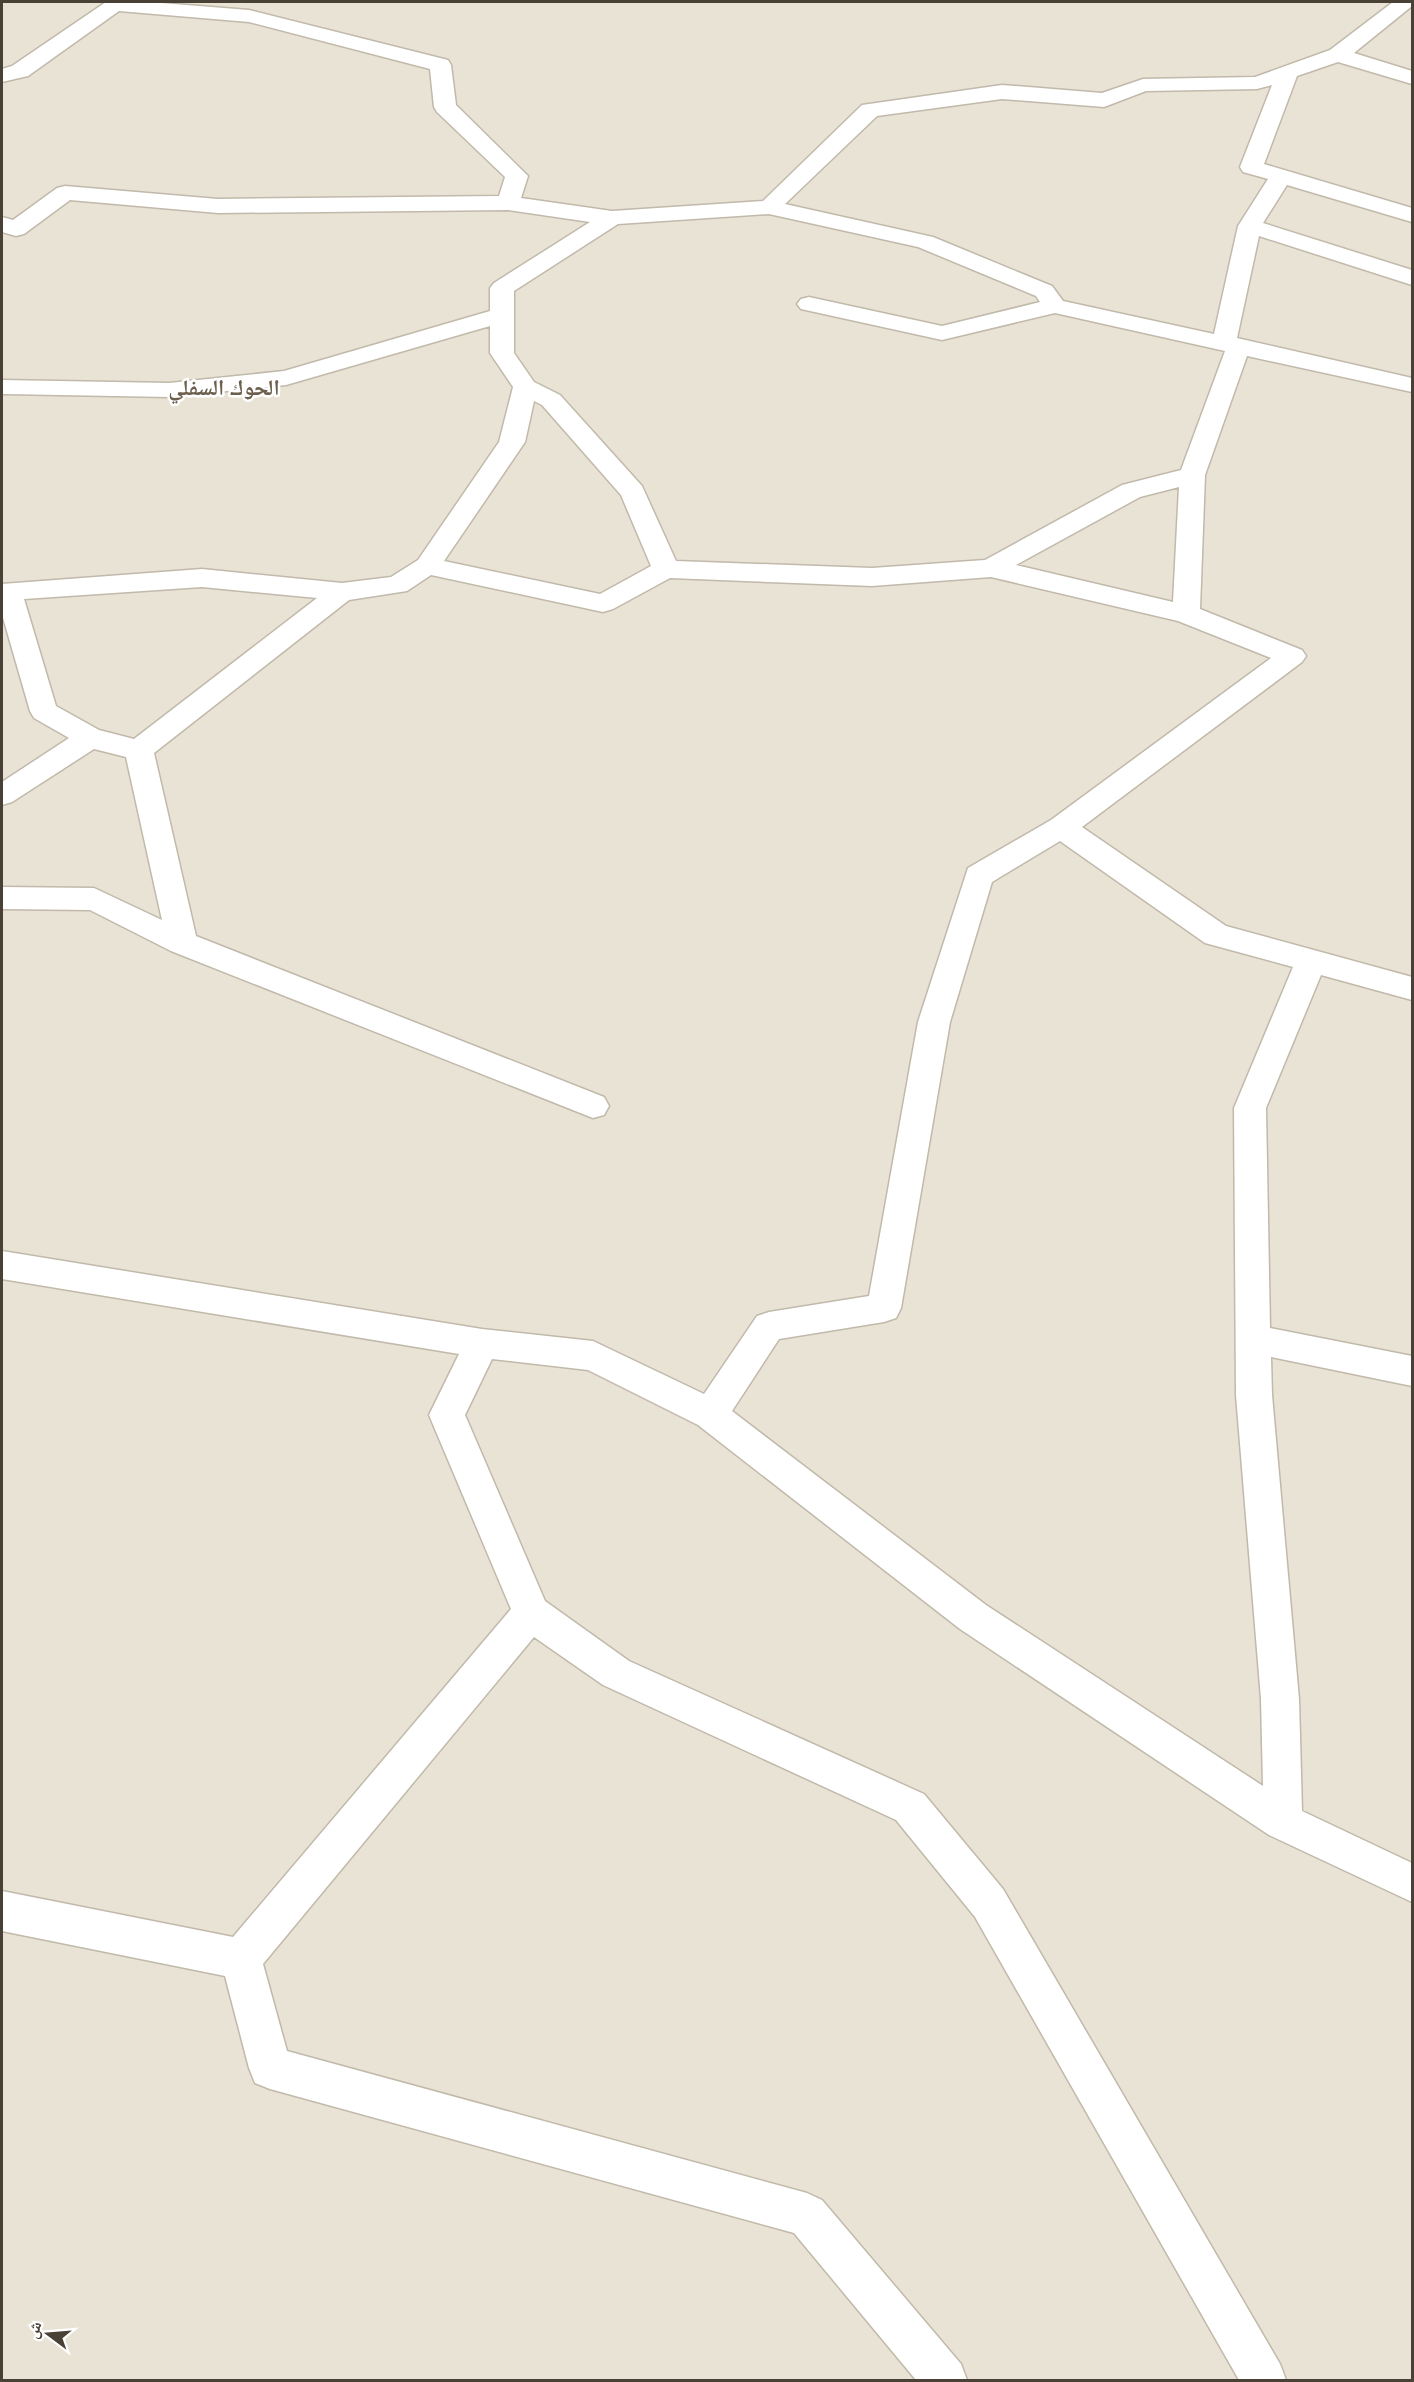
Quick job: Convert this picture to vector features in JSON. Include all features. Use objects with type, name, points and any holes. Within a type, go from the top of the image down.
[{"type":"street","points":[[769,207],[870,110],[1002,92],[1104,100],[1143,85],[1257,83],[1338,55],[1405,2]]},
{"type":"street","points":[[2,76],[20,71],[118,3],[249,16],[440,65],[445,107],[517,176],[508,203]]},
{"type":"street","points":[[1338,55],[1413,78]]},
{"type":"street","points":[[1288,72],[1251,167],[1413,215]]},
{"type":"street","points":[[1185,614],[1192,475],[1232,344],[1250,226],[1281,176]]},
{"type":"street","points":[[2,224],[16,229],[65,193],[218,206],[508,203],[612,218],[769,207],[925,242],[1044,291],[1056,306]]},
{"type":"street","points":[[612,218],[502,288],[502,352],[525,387],[551,400],[633,492],[666,569]]},
{"type":"street","points":[[1250,226],[1413,278]]},
{"type":"street","points":[[809,304],[942,333],[1056,306],[1413,385]]},
{"type":"street","points":[[4,387],[169,390],[286,378],[502,315]]},
{"type":"street","points":[[139,750],[90,738],[44,711],[4,591],[202,578],[342,592],[398,585],[427,566],[512,442],[525,387]]},
{"type":"street","points":[[991,568],[1131,491],[1192,475]]},
{"type":"street","points":[[427,566],[603,603],[666,569],[872,576],[991,568],[1185,614],[1292,656],[1060,827],[979,876],[934,1022],[884,1308],[769,1326],[711,1414]]},
{"type":"street","points":[[139,750],[342,592]]},
{"type":"street","points":[[2,795],[90,738]]},
{"type":"street","points":[[139,750],[182,943]]},
{"type":"street","points":[[1060,827],[1216,935],[1413,988]]},
{"type":"street","points":[[2,898],[94,899],[182,943],[593,1106]]},
{"type":"street","points":[[1283,1822],[1280,1699],[1254,1395],[1250,1108],[1311,961]]},
{"type":"street","points":[[2,1265],[482,1343],[593,1356],[711,1414],[973,1617],[1283,1822],[1413,1883]]},
{"type":"street","points":[[1254,1339],[1413,1371]]},
{"type":"street","points":[[482,1343],[447,1415],[531,1613],[616,1673],[910,1807],[989,1903],[1264,2380]]},
{"type":"street","points":[[242,1959],[531,1613]]},
{"type":"street","points":[[2,1911],[242,1959]]},
{"type":"street","points":[[242,1959],[270,2068],[807,2215],[945,2380]]},
{"type":"shaded area","points":[[2,2],[1412,2],[1412,2380],[2,2380]]},
{"type":"district","name":"الحوك السفلي","points":[[224,387]]}]
